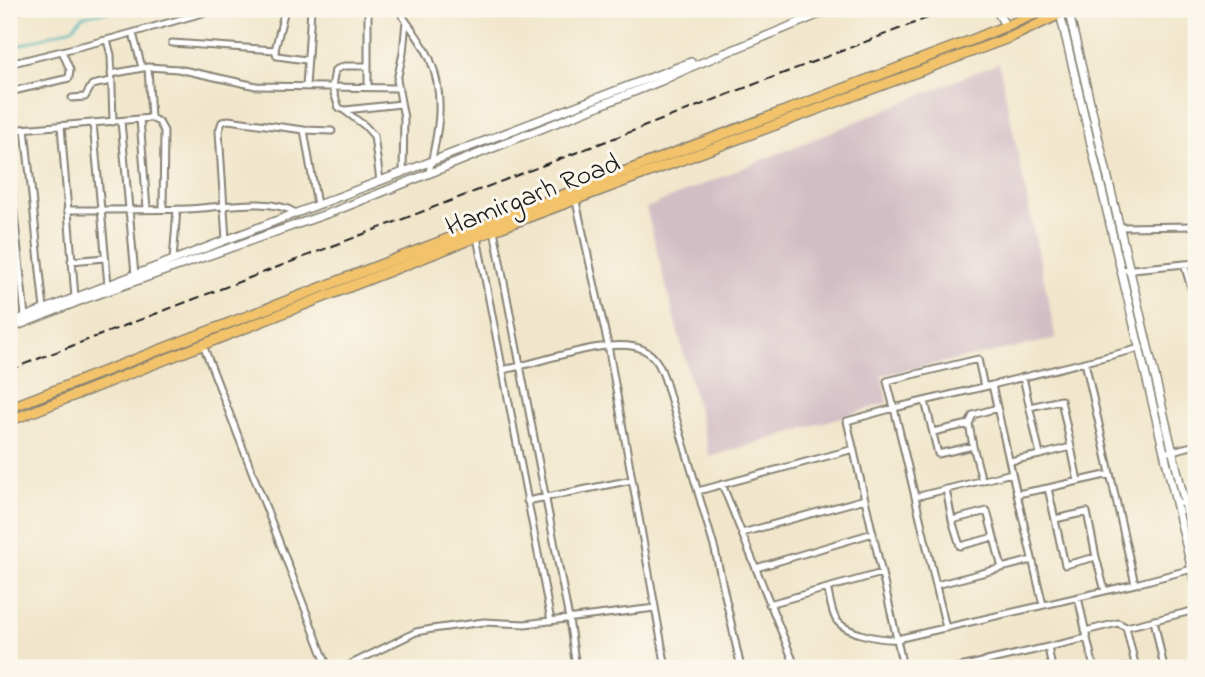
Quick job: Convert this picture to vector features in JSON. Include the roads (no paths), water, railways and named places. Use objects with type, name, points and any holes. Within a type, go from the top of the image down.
[{"type":"main road","name":"Hamirgarh Road","points":[[9,421],[1047,9]]},
{"type":"main road","name":"Hamirgarh Road","points":[[9,408],[461,233],[574,196],[973,51],[1017,34],[1065,10]]},
{"type":"street","points":[[9,13],[21,9]]},
{"type":"street","points":[[9,64],[217,9]]},
{"type":"street","points":[[285,9],[275,50],[277,56],[306,60]]},
{"type":"street","points":[[306,88],[311,9]]},
{"type":"street","points":[[368,9],[368,87]]},
{"type":"street","points":[[397,9],[429,57],[436,75],[441,116],[429,172]]},
{"type":"street","points":[[9,323],[710,55],[821,9]]},
{"type":"street","points":[[9,329],[82,300],[335,211],[661,82],[691,66],[832,9]]},
{"type":"street","points":[[996,9],[1006,27]]},
{"type":"street","points":[[1065,10],[1120,227],[1126,269]]},
{"type":"street","points":[[1065,10],[1181,503],[1196,587]]},
{"type":"street","points":[[403,172],[404,128],[397,88],[406,21]]},
{"type":"street","points":[[133,33],[145,68],[151,118]]},
{"type":"street","points":[[107,40],[111,55],[113,122]]},
{"type":"street","points":[[172,43],[275,50]]},
{"type":"street","points":[[9,92],[68,78],[70,70],[62,51]]},
{"type":"street","points":[[368,66],[337,69],[333,74],[332,87],[337,104],[374,135],[380,181]]},
{"type":"street","points":[[72,99],[85,97],[90,86],[111,77],[145,68],[178,69],[256,86],[397,88]]},
{"type":"street","points":[[345,110],[401,104]]},
{"type":"street","points":[[9,130],[151,118],[159,122],[164,131],[163,209]]},
{"type":"street","points":[[140,119],[147,209]]},
{"type":"street","points":[[226,240],[219,131],[222,122],[228,120],[332,131]]},
{"type":"street","points":[[121,121],[135,275]]},
{"type":"street","points":[[93,123],[108,285]]},
{"type":"street","points":[[61,126],[75,297]]},
{"type":"street","points":[[25,129],[44,309]]},
{"type":"street","points":[[304,130],[317,205]]},
{"type":"street","points":[[9,167],[25,316]]},
{"type":"street","points":[[574,196],[608,345],[666,668]]},
{"type":"street","points":[[67,210],[177,209],[264,204],[296,213]]},
{"type":"street","points":[[173,260],[177,209]]},
{"type":"street","points":[[1120,227],[1196,226]]},
{"type":"street","points":[[494,230],[569,619],[576,668]]},
{"type":"street","points":[[477,237],[551,621]]},
{"type":"street","points":[[71,261],[105,258]]},
{"type":"street","points":[[1126,269],[1196,263]]},
{"type":"street","points":[[1184,264],[1196,304]]},
{"type":"street","points":[[203,345],[327,667],[319,668]]},
{"type":"street","points":[[502,370],[608,345],[636,346],[646,350],[660,366],[715,550],[741,668]]},
{"type":"street","points":[[903,668],[847,421],[1144,347]]},
{"type":"street","points":[[946,628],[887,381],[978,359],[984,387]]},
{"type":"street","points":[[1085,362],[1135,584]]},
{"type":"street","points":[[1023,377],[1040,455]]},
{"type":"street","points":[[992,385],[1042,606]]},
{"type":"street","points":[[1030,407],[1061,400],[1078,481]]},
{"type":"street","points":[[925,401],[939,454],[974,446]]},
{"type":"street","points":[[982,481],[969,424],[972,415],[997,408]]},
{"type":"street","points":[[933,432],[969,424]]},
{"type":"street","points":[[1169,452],[1196,445]]},
{"type":"street","points":[[1010,461],[1071,447]]},
{"type":"street","points":[[698,491],[854,449]]},
{"type":"street","points":[[915,497],[1012,473]]},
{"type":"street","points":[[1017,494],[1110,474]]},
{"type":"street","points":[[527,501],[632,480]]},
{"type":"street","points":[[722,484],[796,668]]},
{"type":"street","points":[[1048,488],[1065,565],[1096,557]]},
{"type":"street","points":[[946,489],[960,546],[994,537]]},
{"type":"street","points":[[742,533],[865,499]]},
{"type":"street","points":[[1181,503],[1196,500]]},
{"type":"street","points":[[1181,503],[1196,550]]},
{"type":"street","points":[[952,520],[987,511],[1002,568]]},
{"type":"street","points":[[1055,519],[1087,512],[1105,591]]},
{"type":"street","points":[[756,568],[873,533]]},
{"type":"street","points":[[936,585],[1032,560]]},
{"type":"street","points":[[827,588],[836,619],[840,623],[883,640],[1042,606],[1194,568]]},
{"type":"street","points":[[769,604],[882,573]]},
{"type":"street","points":[[1078,597],[1094,668]]},
{"type":"street","points":[[343,668],[416,632],[484,622],[525,624],[656,608]]},
{"type":"street","points":[[956,668],[1048,647],[1118,623],[1126,627],[1196,610]]},
{"type":"street","points":[[1154,620],[1164,668]]},
{"type":"street","points":[[1124,668],[1136,667],[1126,627]]},
{"type":"street","points":[[1048,647],[1052,668]]},
{"type":"waterway","points":[[9,49],[72,28],[83,16],[127,9]]},
{"type":"railway","points":[[9,370],[951,9]]}]
